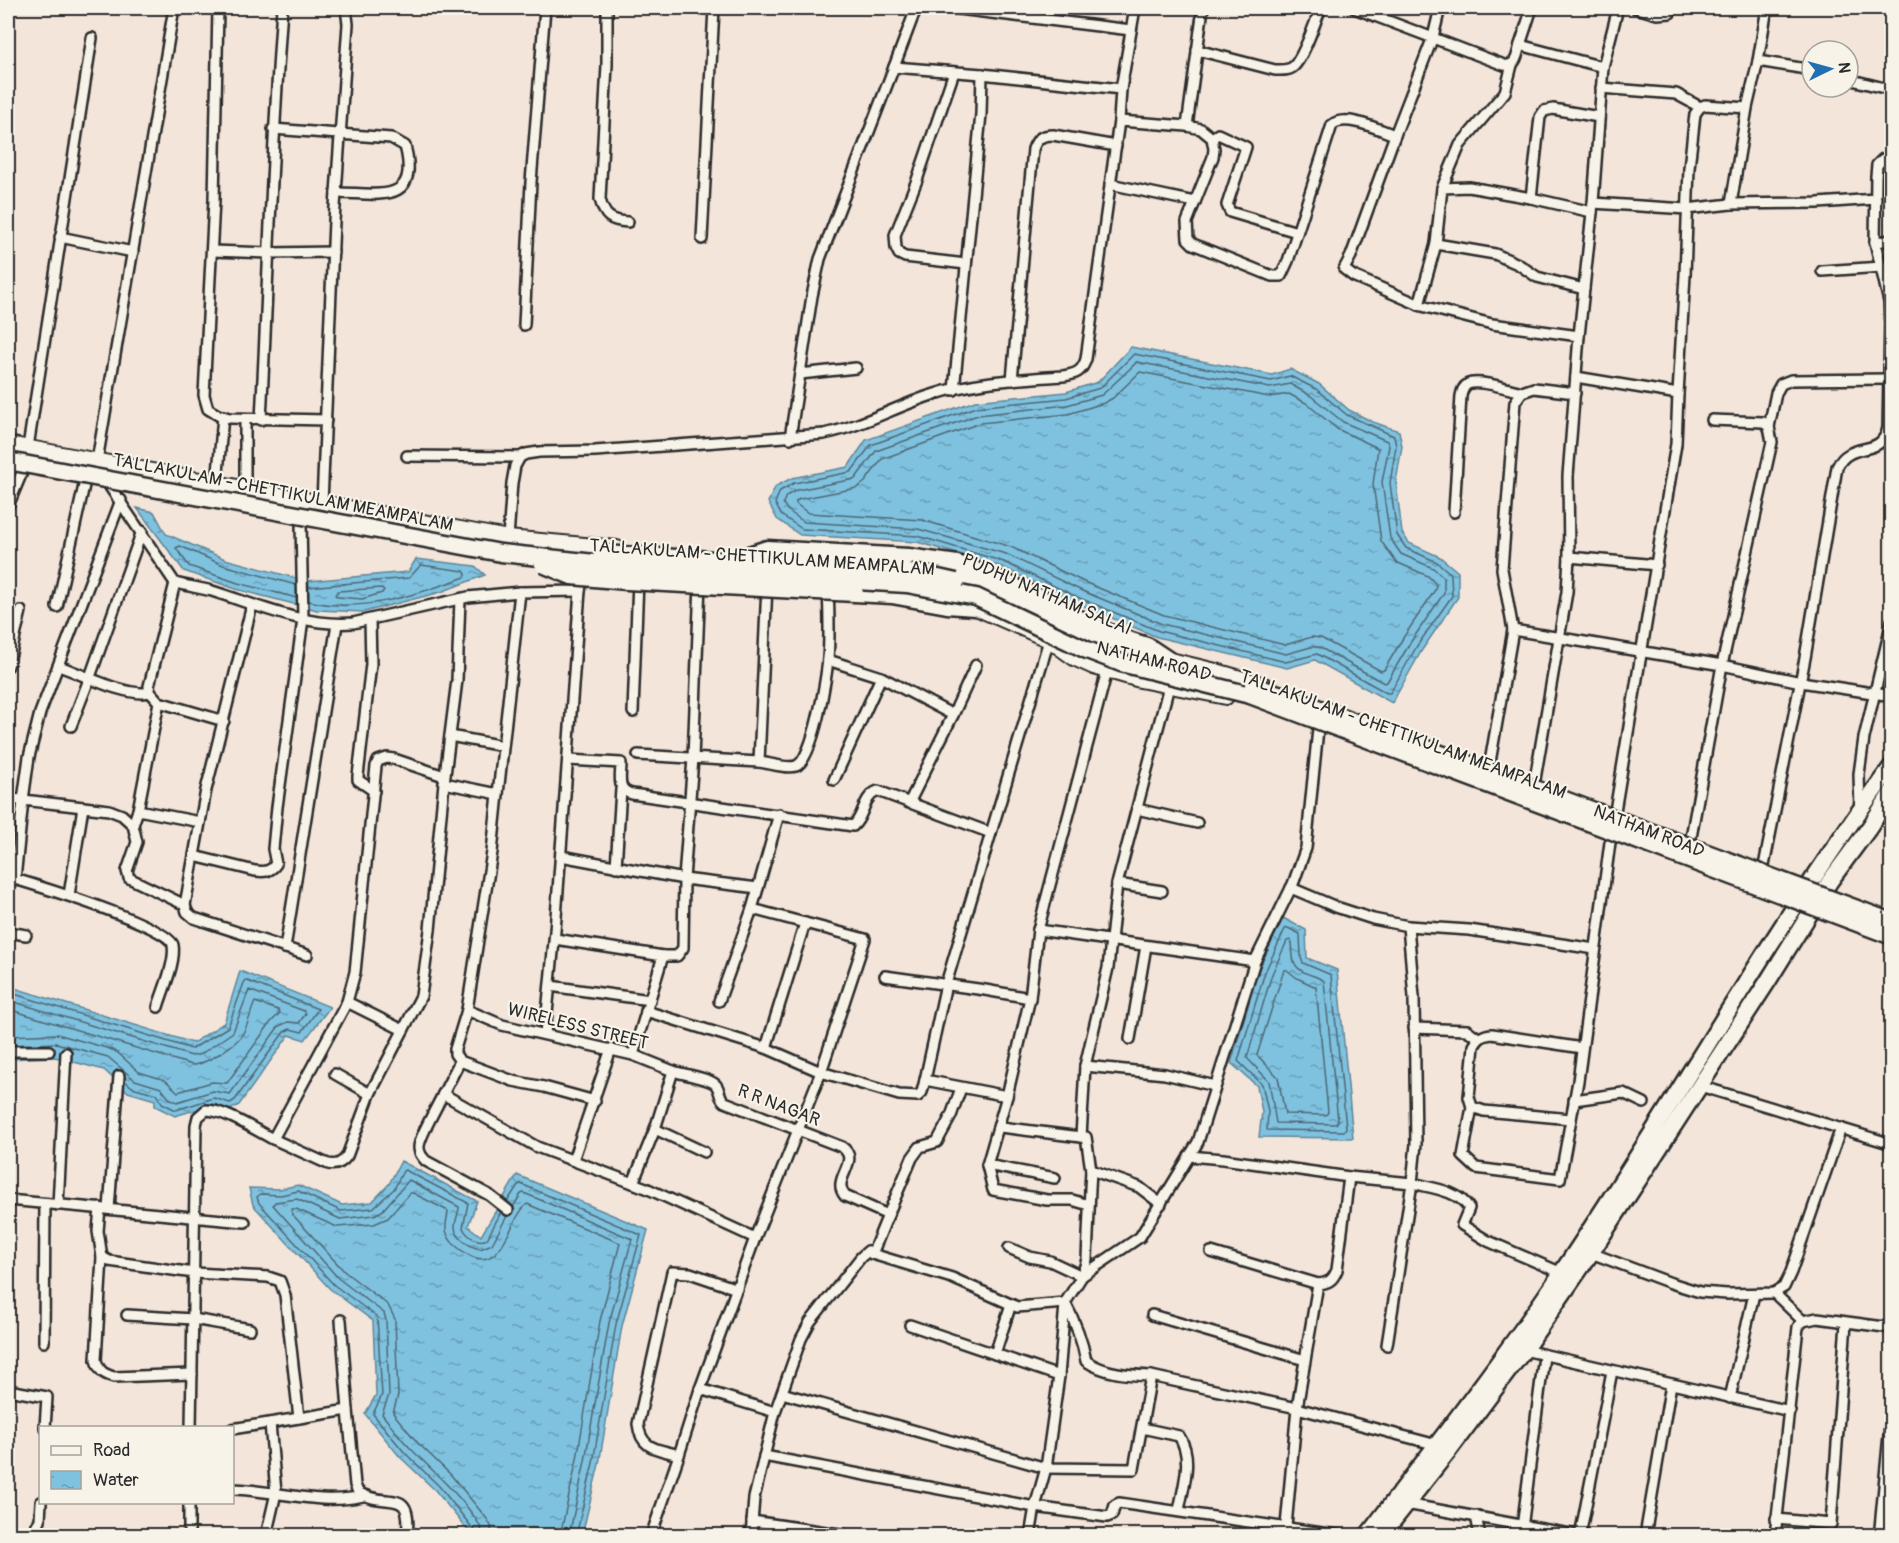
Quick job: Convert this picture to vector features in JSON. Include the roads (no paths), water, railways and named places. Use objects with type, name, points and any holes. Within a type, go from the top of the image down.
[{"type":"highway","name":"TALLAKULAM - CHETTIKULAM MEAMPALAM","points":[[8,450],[505,543],[608,554],[868,568],[925,575],[973,585],[1023,606],[1073,634],[1110,650],[1285,696],[1892,920]]},
{"type":"highway","name":"TALLAKULAM - CHETTIKULAM MEAMPALAM","points":[[8,461],[520,556],[651,569],[908,584],[976,597],[1113,660],[1250,695],[1892,936]]},
{"type":"highway","points":[[733,560],[767,549],[908,557],[957,564],[1044,600],[1116,636],[1147,646],[1168,660]]},
{"type":"highway","points":[[520,556],[572,576],[892,595],[947,605],[975,607]]},
{"type":"main road","name":"PUDHU NATHAM SALAI","points":[[8,444],[508,538],[714,555],[872,560],[946,572],[982,583],[1115,645],[1286,692]]},
{"type":"main road","points":[[8,468],[495,558],[583,571],[638,577],[891,590],[967,603],[1051,642]]},
{"type":"main road","name":"NATHAM ROAD","points":[[1051,642],[1074,658],[1107,671],[1249,702],[1279,711],[1811,912],[1892,940]]},
{"type":"main road","name":"NATHAM ROAD","points":[[1286,692],[1892,920]]},
{"type":"main road","points":[[1381,1536],[1524,1350],[1567,1276],[1795,906],[1860,809],[1892,766]]},
{"type":"main road","points":[[1367,1536],[1567,1276],[1591,1253],[1822,894],[1892,792]]},
{"type":"street","points":[[97,460],[174,8]]},
{"type":"street","points":[[218,8],[212,251],[204,395],[208,409],[224,416],[261,420],[326,420]]},
{"type":"street","points":[[261,420],[270,253],[273,129],[282,8]]},
{"type":"street","points":[[322,503],[336,193],[348,24],[346,8]]},
{"type":"street","points":[[524,325],[531,182],[545,8]]},
{"type":"street","points":[[607,8],[607,65],[600,199],[608,217],[616,222],[628,222]]},
{"type":"street","points":[[702,239],[714,8]]},
{"type":"street","points":[[790,438],[820,259],[914,14],[922,8]]},
{"type":"street","points":[[950,8],[1131,30]]},
{"type":"street","points":[[407,456],[520,457],[539,452],[595,451],[790,438],[848,429],[932,395],[987,382],[1074,375],[1083,366],[1116,146],[1121,90],[1135,8]]},
{"type":"street","points":[[1187,126],[1203,8]]},
{"type":"street","points":[[1197,50],[1275,70],[1293,68],[1321,8]]},
{"type":"street","points":[[1354,8],[1504,65],[1512,64]]},
{"type":"street","points":[[1440,8],[1433,37],[1351,256],[1344,269],[1353,276],[1419,305],[1492,324],[1579,336]]},
{"type":"street","points":[[1419,305],[1436,244],[1443,188],[1460,145],[1505,92],[1512,64],[1532,8]]},
{"type":"street","points":[[1534,785],[1567,592],[1568,476],[1579,336],[1603,67],[1618,8]]},
{"type":"street","points":[[1636,8],[1665,15],[1670,13],[1671,8]]},
{"type":"street","points":[[1731,204],[1767,8]]},
{"type":"street","points":[[28,447],[92,38]]},
{"type":"street","points":[[1520,45],[1603,67]]},
{"type":"street","points":[[1758,61],[1800,68]]},
{"type":"street","points":[[894,67],[982,74],[1121,90]]},
{"type":"street","points":[[954,72],[917,180],[895,235],[899,254],[905,257],[966,264]]},
{"type":"street","points":[[954,390],[981,114],[982,74]]},
{"type":"street","points":[[1860,82],[1892,90]]},
{"type":"street","points":[[1601,88],[1676,94],[1700,107],[1715,104],[1747,108]]},
{"type":"street","points":[[1582,1048],[1492,1034],[1478,1038],[1474,1046],[1469,1097],[1472,1107],[1463,1156],[1476,1167],[1560,1179],[1582,1048],[1611,836],[1676,444],[1689,168],[1693,125],[1695,114],[1700,107]]},
{"type":"street","points":[[1531,198],[1538,127],[1544,111],[1553,109],[1599,117]]},
{"type":"street","points":[[1119,121],[1187,126],[1201,129],[1212,138],[1213,157],[1187,222],[1186,234],[1193,244],[1272,276],[1281,276],[1332,125],[1343,119],[1395,135]]},
{"type":"street","points":[[273,129],[391,138],[400,141],[405,146],[409,170],[403,187],[394,192],[336,193]]},
{"type":"street","points":[[1212,138],[1218,134],[1246,147],[1227,205],[1230,212],[1296,232]]},
{"type":"street","points":[[1012,380],[1033,149],[1036,141],[1045,135],[1053,135],[1116,146]]},
{"type":"street","points":[[1763,871],[1801,682],[1837,467],[1848,453],[1877,446],[1885,438],[1888,428],[1890,322],[1882,267],[1875,242],[1877,165],[1883,159],[1892,158]]},
{"type":"street","points":[[1110,184],[1195,202]]},
{"type":"street","points":[[1443,188],[1469,187],[1592,207],[1687,209],[1731,204],[1818,203],[1876,199]]},
{"type":"street","points":[[60,237],[133,252]]},
{"type":"street","points":[[1875,242],[1892,240]]},
{"type":"street","points":[[1436,244],[1496,254],[1513,261],[1537,277],[1584,289]]},
{"type":"street","points":[[212,251],[333,252]]},
{"type":"street","points":[[1822,271],[1882,267]]},
{"type":"street","points":[[800,374],[856,368]]},
{"type":"street","points":[[1576,377],[1678,394]]},
{"type":"street","points":[[1690,843],[1722,665],[1772,442],[1769,427],[1776,393],[1781,384],[1791,380],[1889,379]]},
{"type":"street","points":[[1454,512],[1463,388],[1469,383],[1477,382],[1522,392],[1534,388],[1575,393]]},
{"type":"street","points":[[1489,768],[1513,630],[1502,569],[1515,402],[1522,392]]},
{"type":"street","points":[[217,484],[224,416]]},
{"type":"street","points":[[245,419],[245,488]]},
{"type":"street","points":[[1712,420],[1763,422],[1769,427]]},
{"type":"street","points":[[508,538],[512,483],[515,466],[520,457]]},
{"type":"street","points":[[8,506],[23,470]]},
{"type":"street","points":[[57,607],[85,482]]},
{"type":"street","points":[[110,487],[142,531],[175,583],[209,590],[303,619],[336,624],[370,620],[486,594],[580,591]]},
{"type":"street","points":[[121,500],[37,724],[29,757],[11,878],[69,895],[163,933],[171,939],[173,960],[158,1007]]},
{"type":"street","points":[[194,856],[255,871],[272,870],[276,864],[273,849],[277,807],[303,619],[301,523]]},
{"type":"street","points":[[71,726],[142,531]]},
{"type":"street","points":[[1569,557],[1657,565]]},
{"type":"street","points":[[545,1034],[555,939],[583,571]]},
{"type":"street","points":[[633,712],[638,577]]},
{"type":"street","points":[[555,939],[663,956],[677,956],[683,948],[684,879],[693,758],[700,580]]},
{"type":"street","points":[[175,583],[152,673],[150,692],[159,702],[224,721]]},
{"type":"street","points":[[759,762],[767,584]]},
{"type":"street","points":[[638,755],[796,766],[803,761],[808,751],[823,692],[828,660],[828,587]]},
{"type":"street","points":[[520,592],[492,852],[467,1010],[455,1054],[460,1061],[513,1081],[595,1101]]},
{"type":"street","points":[[191,1426],[196,1125],[198,1117],[211,1110],[223,1114],[328,1164],[337,1165],[347,1156],[370,1094],[417,1005],[423,983],[457,680],[460,599]]},
{"type":"street","points":[[252,605],[200,822],[185,905],[186,912],[194,918],[307,956]]},
{"type":"street","points":[[8,666],[21,611]]},
{"type":"street","points":[[370,620],[370,664],[358,780],[374,790]]},
{"type":"street","points":[[1860,809],[1859,774],[1864,738],[1892,621]]},
{"type":"street","points":[[285,948],[336,624]]},
{"type":"street","points":[[1513,630],[1722,665],[1801,682],[1892,696]]},
{"type":"street","points":[[646,1011],[766,1048],[821,1072],[909,1096],[918,1096],[922,1092],[925,1080],[946,984],[1051,642]]},
{"type":"street","points":[[828,660],[881,677],[954,715]]},
{"type":"street","points":[[909,803],[954,715],[976,665]]},
{"type":"street","points":[[59,666],[128,692],[142,694],[150,692]]},
{"type":"street","points":[[1089,1205],[1072,1200],[1047,1200],[993,1190],[987,1165],[1000,1126],[1030,998],[1038,930],[1107,671]]},
{"type":"street","points":[[834,780],[881,677]]},
{"type":"street","points":[[1081,1137],[1085,1066],[1108,968],[1117,884],[1169,686]]},
{"type":"street","points":[[159,702],[134,825],[137,842],[127,875],[185,905]]},
{"type":"street","points":[[1082,1276],[1140,1237],[1198,1142],[1255,961],[1291,888],[1306,848],[1321,705]]},
{"type":"street","points":[[450,736],[503,746]]},
{"type":"street","points":[[273,1139],[347,1002],[360,939],[378,761],[387,758],[444,780],[498,794]]},
{"type":"street","points":[[568,760],[621,763],[616,867]]},
{"type":"street","points":[[621,789],[632,794],[853,826],[859,821],[866,801],[871,794],[878,791],[991,832]]},
{"type":"street","points":[[8,799],[109,810],[122,815],[134,825]]},
{"type":"street","points":[[69,895],[83,807]]},
{"type":"street","points":[[1137,809],[1197,823]]},
{"type":"street","points":[[138,810],[200,822]]},
{"type":"street","points":[[719,1000],[752,909],[779,814]]},
{"type":"street","points":[[561,856],[684,879],[758,888]]},
{"type":"street","points":[[1117,884],[1162,891]]},
{"type":"street","points":[[1291,888],[1364,916],[1408,926],[1469,930],[1595,949]]},
{"type":"street","points":[[651,1536],[700,1389],[755,1238],[821,1072],[865,939],[752,909]]},
{"type":"street","points":[[766,1048],[805,923]]},
{"type":"street","points":[[1387,1345],[1416,1144],[1413,971],[1408,926]]},
{"type":"street","points":[[1038,930],[1255,961]]},
{"type":"street","points":[[8,932],[26,935]]},
{"type":"street","points":[[1130,1039],[1146,946]]},
{"type":"street","points":[[633,1054],[663,956]]},
{"type":"street","points":[[885,976],[1030,998]]},
{"type":"street","points":[[550,986],[650,1000]]},
{"type":"street","points":[[347,1002],[403,1030]]},
{"type":"street","name":"WIRELESS STREET","points":[[467,1010],[502,1025],[633,1054],[674,1071]]},
{"type":"street","points":[[1414,1028],[1467,1030],[1478,1038]]},
{"type":"street","points":[[573,1161],[611,1050]]},
{"type":"street","points":[[8,1051],[49,1051]]},
{"type":"street","points":[[58,1205],[66,1053]]},
{"type":"street","points":[[460,1061],[418,1148],[426,1161],[489,1195],[508,1210]]},
{"type":"street","points":[[1085,1066],[1165,1074],[1215,1086]]},
{"type":"street","points":[[633,1183],[655,1129],[674,1071]]},
{"type":"street","name":"R R NAGAR","points":[[674,1071],[713,1082],[718,1088],[719,1096],[725,1102],[848,1151],[849,1163],[840,1182],[842,1192],[845,1196],[888,1215]]},
{"type":"street","points":[[335,1074],[370,1094]]},
{"type":"street","points":[[119,1076],[104,1209],[98,1231],[102,1257],[96,1360],[99,1370],[114,1377],[192,1374]]},
{"type":"street","points":[[925,1080],[1007,1096]]},
{"type":"street","points":[[1700,1086],[1892,1144]]},
{"type":"street","points":[[872,1254],[912,1158],[920,1147],[937,1142],[947,1124],[961,1088]]},
{"type":"street","points":[[1574,1100],[1623,1093],[1644,1103]]},
{"type":"street","points":[[443,1094],[537,1147],[633,1183],[755,1238]]},
{"type":"street","points":[[1472,1107],[1484,1111],[1571,1119]]},
{"type":"street","points":[[1000,1126],[1086,1137],[1091,1170],[1087,1259],[1082,1276],[1065,1303],[1059,1376],[1046,1468],[1030,1536]]},
{"type":"street","points":[[1591,1253],[1671,1284],[1700,1292],[1774,1293],[1784,1287],[1791,1272],[1840,1128]]},
{"type":"street","points":[[655,1129],[704,1152]]},
{"type":"street","points":[[1189,1156],[1412,1183],[1454,1194],[1469,1208],[1462,1225],[1488,1241],[1567,1276]]},
{"type":"street","points":[[987,1165],[1055,1178]]},
{"type":"street","points":[[1091,1170],[1139,1187],[1161,1204]]},
{"type":"street","points":[[1211,1252],[1318,1284],[1327,1283],[1334,1279],[1337,1270],[1348,1177]]},
{"type":"street","points":[[8,1200],[245,1222]]},
{"type":"street","points":[[44,1342],[45,1203]]},
{"type":"street","points":[[1009,1248],[1030,1257],[1050,1261],[1082,1276]]},
{"type":"street","points":[[751,1536],[754,1498],[775,1412],[801,1339],[810,1322],[868,1251],[952,1278],[1017,1307],[1065,1303]]},
{"type":"street","points":[[102,1257],[109,1261],[194,1273],[268,1277],[280,1281],[285,1295],[299,1418]]},
{"type":"street","points":[[679,1455],[650,1447],[642,1441],[638,1425],[672,1272],[690,1273],[737,1289]]},
{"type":"street","points":[[1286,1526],[1297,1408],[1318,1284]]},
{"type":"street","points":[[1774,1293],[1803,1321]]},
{"type":"street","points":[[1730,1398],[1754,1294]]},
{"type":"street","points":[[1065,1303],[1078,1326],[1086,1361],[1094,1367],[1124,1375],[1151,1376],[1297,1408],[1437,1445]]},
{"type":"street","points":[[995,1354],[1011,1304]]},
{"type":"street","points":[[127,1315],[193,1319],[250,1329]]},
{"type":"street","points":[[1152,1315],[1305,1360]]},
{"type":"street","points":[[1775,1536],[1798,1327],[1803,1321],[1817,1318],[1892,1328]]},
{"type":"street","points":[[341,1320],[355,1485],[363,1496]]},
{"type":"street","points":[[1776,1519],[1831,1524],[1846,1323]]},
{"type":"street","points":[[910,1324],[1059,1376]]},
{"type":"street","points":[[1524,1350],[1790,1411]]},
{"type":"street","points":[[1521,1536],[1544,1356]]},
{"type":"street","points":[[1406,1504],[1580,1536],[1612,1371]]},
{"type":"street","points":[[782,1393],[1046,1468],[1134,1469],[1151,1376]]},
{"type":"street","points":[[1645,1536],[1671,1384]]},
{"type":"street","points":[[700,1389],[775,1412]]},
{"type":"street","points":[[8,1390],[47,1397],[45,1426]]},
{"type":"street","points":[[1880,1528],[1892,1404]]},
{"type":"street","points":[[234,1429],[348,1410]]},
{"type":"street","points":[[266,1536],[276,1493],[270,1423]]},
{"type":"street","points":[[1142,1428],[1179,1436],[1184,1444],[1188,1456],[1179,1511]]},
{"type":"street","points":[[764,1456],[1035,1507],[1107,1518],[1112,1515],[1115,1505],[1119,1503],[1343,1536]]},
{"type":"street","points":[[234,1489],[329,1500],[363,1496],[401,1503],[407,1508],[409,1516],[407,1536]]},
{"type":"street","points":[[30,1536],[40,1520],[41,1504]]},
{"type":"street","points":[[189,1504],[189,1536]]},
{"type":"street","points":[[1476,1516],[1480,1536]]},
{"type":"street","points":[[752,1521],[853,1536]]},
{"type":"water","points":[[1131,347],[1272,375],[1290,369],[1319,384],[1349,410],[1399,431],[1402,446],[1396,482],[1402,533],[1409,543],[1440,557],[1458,572],[1458,597],[1422,650],[1392,703],[1315,660],[1287,668],[1157,637],[1074,602],[1002,567],[917,542],[800,535],[777,519],[768,502],[776,486],[792,478],[848,467],[866,440],[975,401],[1066,392],[1098,382]]},
{"type":"water","points":[[137,508],[154,512],[166,534],[225,559],[308,581],[408,572],[416,559],[475,566],[485,575],[441,592],[364,612],[317,610],[236,589],[184,571]]},
{"type":"water","points":[[1283,918],[1306,930],[1307,958],[1337,970],[1353,1138],[1259,1137],[1262,1112],[1257,1086],[1231,1063],[1259,969]]},
{"type":"water","points":[[240,971],[330,1007],[305,1040],[289,1035],[239,1105],[230,1110],[215,1104],[175,1116],[155,1106],[155,1100],[128,1092],[104,1070],[55,1057],[8,1059],[8,986],[193,1043],[224,1023]]},
{"type":"water","points":[[401,1161],[477,1201],[468,1226],[481,1236],[517,1175],[648,1230],[622,1326],[599,1464],[582,1535],[472,1536],[435,1490],[400,1457],[365,1414],[376,1395],[373,1321],[330,1289],[253,1205],[249,1188],[280,1189],[298,1185],[342,1205],[372,1202],[389,1184]]},
{"type":"waterway","points":[[1823,878],[1863,819]]},
{"type":"waterway","points":[[1718,1040],[1800,916]]}]
